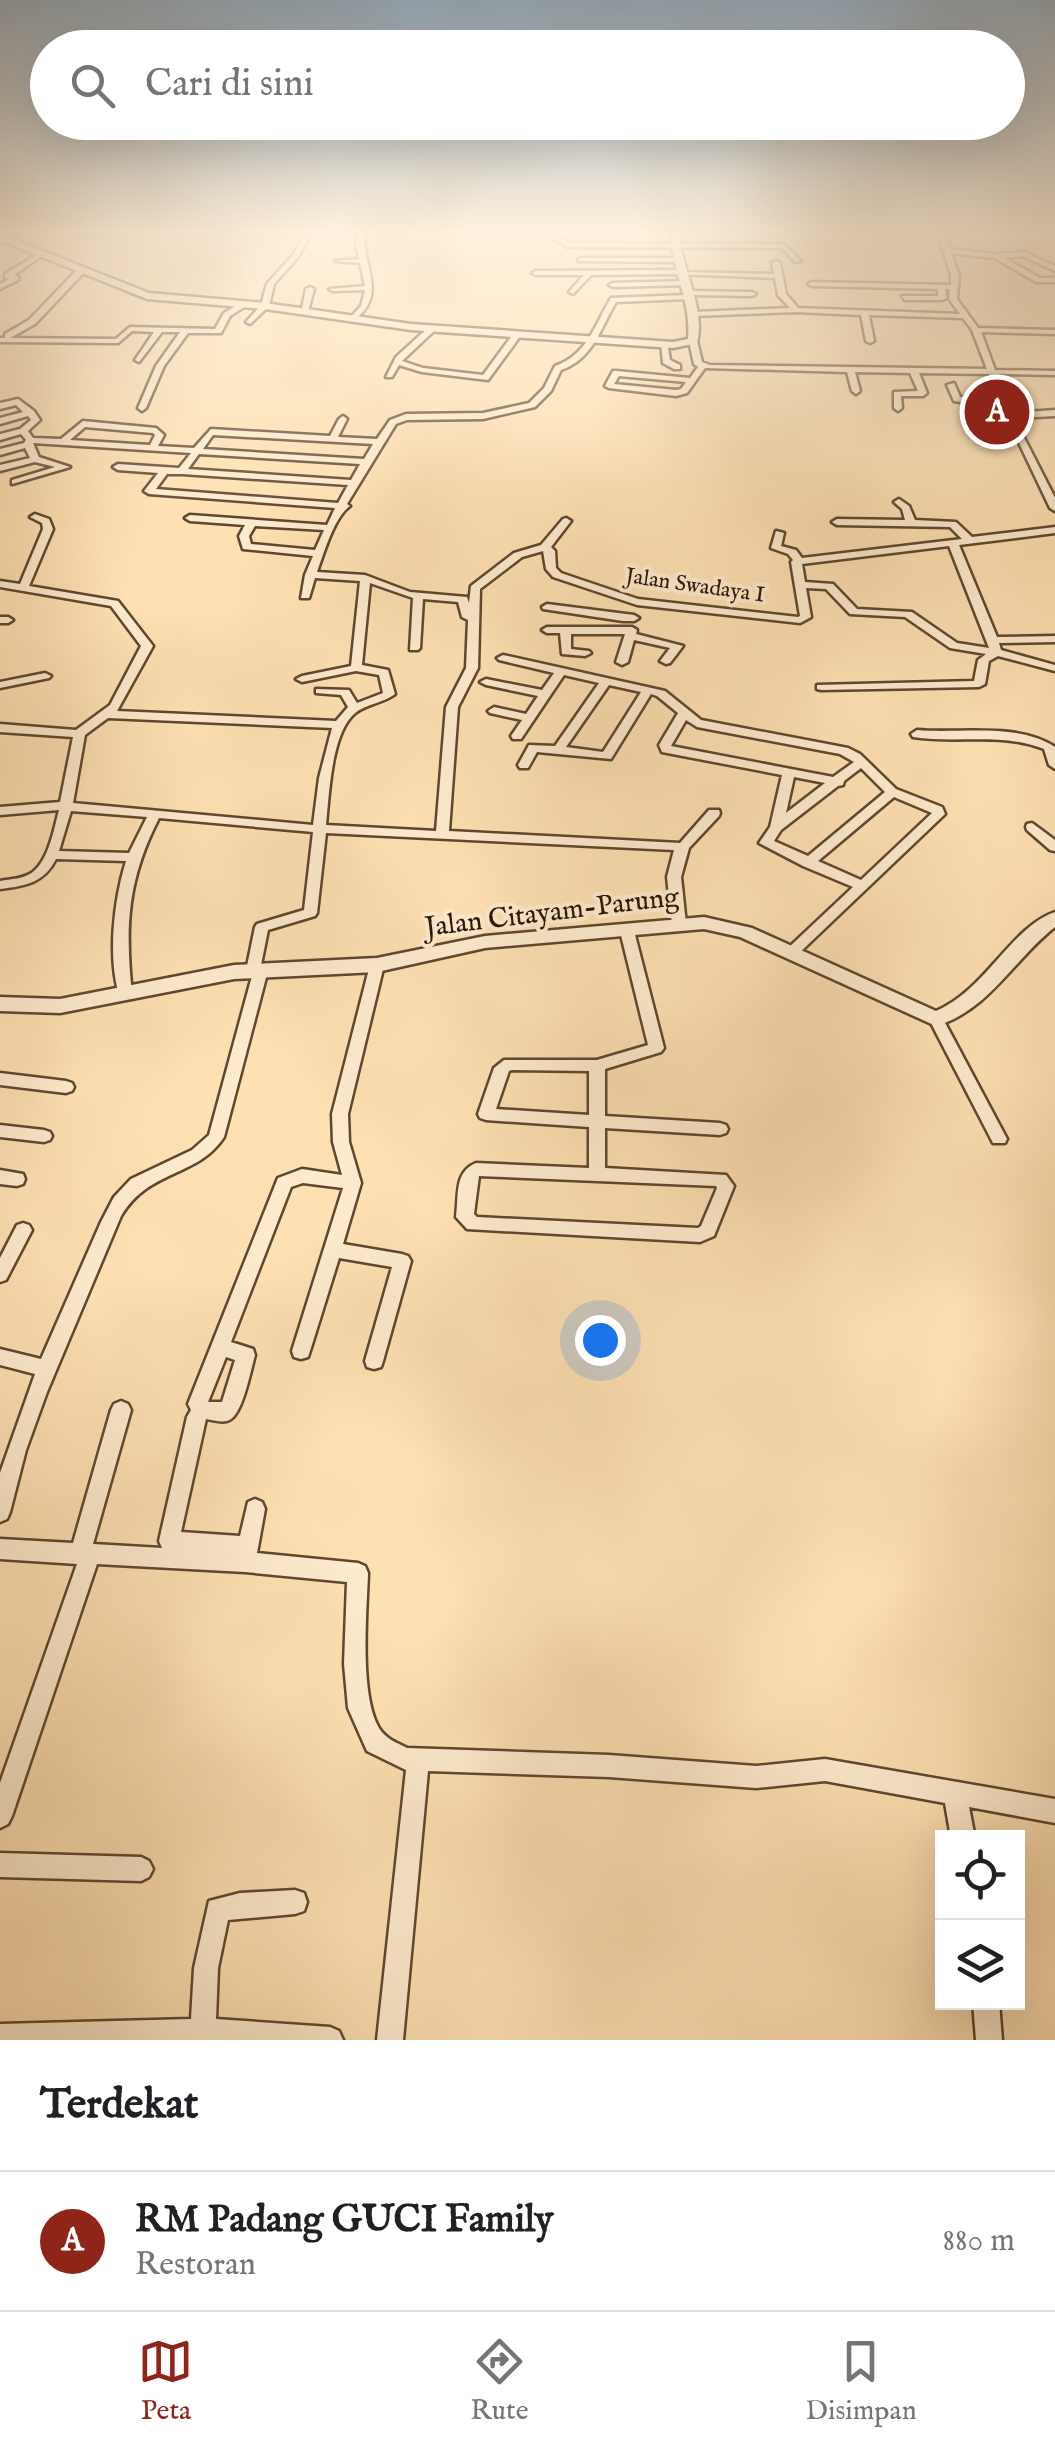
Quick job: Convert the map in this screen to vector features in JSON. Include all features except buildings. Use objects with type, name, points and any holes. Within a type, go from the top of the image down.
[{"type":"street","points":[[3,339],[25,326]]},
{"type":"street","points":[[120,353],[112,349],[127,330],[221,330],[223,326]]},
{"type":"street","points":[[420,326],[694,346]]},
{"type":"street","points":[[305,596],[312,566],[330,528],[394,422],[402,418],[471,417],[532,405],[548,389],[558,368],[576,364],[601,326]]},
{"type":"street","points":[[694,326],[696,361],[703,366],[1055,374]]},
{"type":"street","points":[[867,326],[870,341]]},
{"type":"street","points":[[973,326],[1009,416],[1055,508]]},
{"type":"street","points":[[390,375],[397,362],[432,328]]},
{"type":"street","points":[[139,360],[159,330]]},
{"type":"street","points":[[142,408],[160,366],[186,330]]},
{"type":"street","points":[[976,330],[1055,332]]},
{"type":"street","points":[[397,362],[422,370],[485,378],[517,334]]},
{"type":"street","points":[[3,339],[118,340]]},
{"type":"street","points":[[664,344],[666,361],[677,367]]},
{"type":"street","points":[[690,380],[616,373],[609,386],[676,394],[684,390],[703,366]]},
{"type":"street","points":[[851,371],[856,391]]},
{"type":"street","points":[[898,408],[896,394],[929,394],[914,372]]},
{"type":"street","points":[[951,385],[958,400],[1003,401]]},
{"type":"street","points":[[0,452],[27,439],[36,420],[4,392]]},
{"type":"street","points":[[1009,416],[1055,413],[1046,399]]},
{"type":"street","points":[[964,400],[970,412]]},
{"type":"street","points":[[0,406],[18,402]]},
{"type":"street","points":[[0,421],[31,414]]},
{"type":"street","points":[[242,433],[251,420]]},
{"type":"street","points":[[333,439],[342,420]]},
{"type":"street","points":[[62,442],[78,426],[90,423],[156,431],[160,434],[153,448]]},
{"type":"street","points":[[182,472],[211,432],[289,433],[379,442]]},
{"type":"street","points":[[0,437],[368,462]]},
{"type":"street","points":[[27,439],[35,460]]},
{"type":"street","points":[[0,468],[35,460],[65,468],[15,482]]},
{"type":"street","points":[[118,467],[357,483]]},
{"type":"street","points":[[164,470],[150,489],[152,492],[344,506]]},
{"type":"street","points":[[900,502],[910,521]]},
{"type":"street","points":[[24,586],[48,529],[46,521],[36,516]]},
{"type":"street","points":[[190,518],[330,528]]},
{"type":"street","points":[[442,834],[452,707],[472,668],[476,588],[518,555],[545,547],[566,521]]},
{"type":"street","points":[[251,522],[244,536],[247,547],[366,578],[418,597],[466,602],[467,651],[472,668]]},
{"type":"street","points":[[837,522],[957,525],[970,541]]},
{"type":"street","points":[[798,561],[1055,530]]},
{"type":"street","points":[[779,533],[776,548],[792,552],[798,561]]},
{"type":"street","points":[[954,544],[992,651]]},
{"type":"street","name":"Jalan Swadaya I","points":[[545,547],[550,551],[551,569],[557,575],[637,602],[800,620],[806,616],[800,586]]},
{"type":"street","points":[[798,561],[800,586],[829,586],[854,612],[908,614],[954,646],[992,651],[1055,668]]},
{"type":"street","points":[[356,668],[366,578]]},
{"type":"street","points":[[0,584],[114,603],[144,639],[146,651],[108,714],[78,734],[0,728]]},
{"type":"street","points":[[414,648],[418,597]]},
{"type":"street","points":[[622,662],[637,602]]},
{"type":"street","points":[[547,607],[582,608],[610,618],[634,618]]},
{"type":"street","points":[[546,630],[632,634],[677,646],[666,661]]},
{"type":"street","points":[[565,630],[565,652],[585,653]]},
{"type":"street","points":[[821,687],[973,684],[982,681],[982,664],[992,651],[1055,639]]},
{"type":"street","points":[[503,658],[559,674],[648,690],[667,697],[684,715],[701,724],[844,751],[892,792],[938,814],[790,953]]},
{"type":"street","points":[[0,1512],[18,1438],[126,1195],[158,1170],[204,1151],[216,1137],[257,971],[262,927],[310,913],[318,829],[338,724],[354,708],[390,694],[384,672],[356,668],[302,679]]},
{"type":"street","points":[[517,736],[559,674]]},
{"type":"street","points":[[0,685],[45,676]]},
{"type":"street","points":[[486,682],[545,694]]},
{"type":"street","points":[[558,750],[605,682]]},
{"type":"street","points":[[524,765],[533,748],[607,756],[648,690]]},
{"type":"street","points":[[320,691],[345,692],[354,708]]},
{"type":"street","points":[[494,710],[530,718]]},
{"type":"street","points":[[108,714],[338,724]]},
{"type":"street","points":[[684,715],[666,748],[839,782]]},
{"type":"street","points":[[0,885],[30,880],[42,873],[54,855],[78,734]]},
{"type":"street","points":[[916,734],[979,734],[1043,744],[1049,747],[1055,765]]},
{"type":"street","points":[[776,827],[861,762]]},
{"type":"street","points":[[789,772],[776,827],[766,846],[861,885]]},
{"type":"street","points":[[808,862],[892,792]]},
{"type":"street","points":[[0,811],[64,806],[318,829],[682,848]]},
{"type":"street","points":[[679,924],[674,877],[682,848],[714,813]]},
{"type":"street","points":[[124,994],[118,922],[134,857],[155,814]]},
{"type":"street","points":[[1032,828],[1055,847]]},
{"type":"street","points":[[54,855],[134,857]]},
{"type":"street","points":[[999,1139],[936,1020],[966,1007],[1053,922]]},
{"type":"street","name":"Jalan Citayam-Parung","points":[[0,1004],[60,1006],[257,971],[377,966],[485,942],[679,924],[726,926],[936,1020]]},
{"type":"street","points":[[627,931],[657,1046],[648,1053],[597,1066],[508,1064],[502,1068],[486,1112],[490,1116],[720,1129]]},
{"type":"street","points":[[301,1351],[353,1183],[341,1142],[340,1114],[377,966]]},
{"type":"street","points":[[597,1066],[597,1175]]},
{"type":"street","points":[[0,1079],[66,1087]]},
{"type":"street","points":[[0,1131],[44,1136]]},
{"type":"street","points":[[472,1170],[597,1175],[720,1180],[726,1186],[708,1230],[700,1235],[472,1224],[465,1217],[472,1170]]},
{"type":"street","points":[[220,1347],[284,1183],[302,1176],[353,1183]]},
{"type":"street","points":[[0,1274],[23,1230]]},
{"type":"street","points":[[333,1250],[402,1261],[374,1360]]},
{"type":"street","points":[[0,1357],[46,1368]]},
{"type":"street","points":[[0,1816],[85,1555],[121,1410]]},
{"type":"street","points":[[197,1417],[169,1541],[358,1573],[359,1708],[375,1742],[405,1758],[609,1766],[756,1777],[825,1770],[1055,1811]]},
{"type":"street","points":[[246,1554],[256,1510]]},
{"type":"street","points":[[0,1549],[85,1555],[246,1554]]},
{"type":"street","points":[[390,2040],[418,1760]]},
{"type":"street","points":[[954,1792],[961,1830]]},
{"type":"street","points":[[0,1865],[141,1869]]},
{"type":"street","points":[[204,2031],[206,1968],[218,1910],[240,1904],[295,1902]]},
{"type":"street","points":[[987,2010],[990,2040]]},
{"type":"street","points":[[0,2036],[204,2031],[330,2040]]},
{"type":"place","name":"RM Padang GUCI Family","points":[[997,412]]}]
